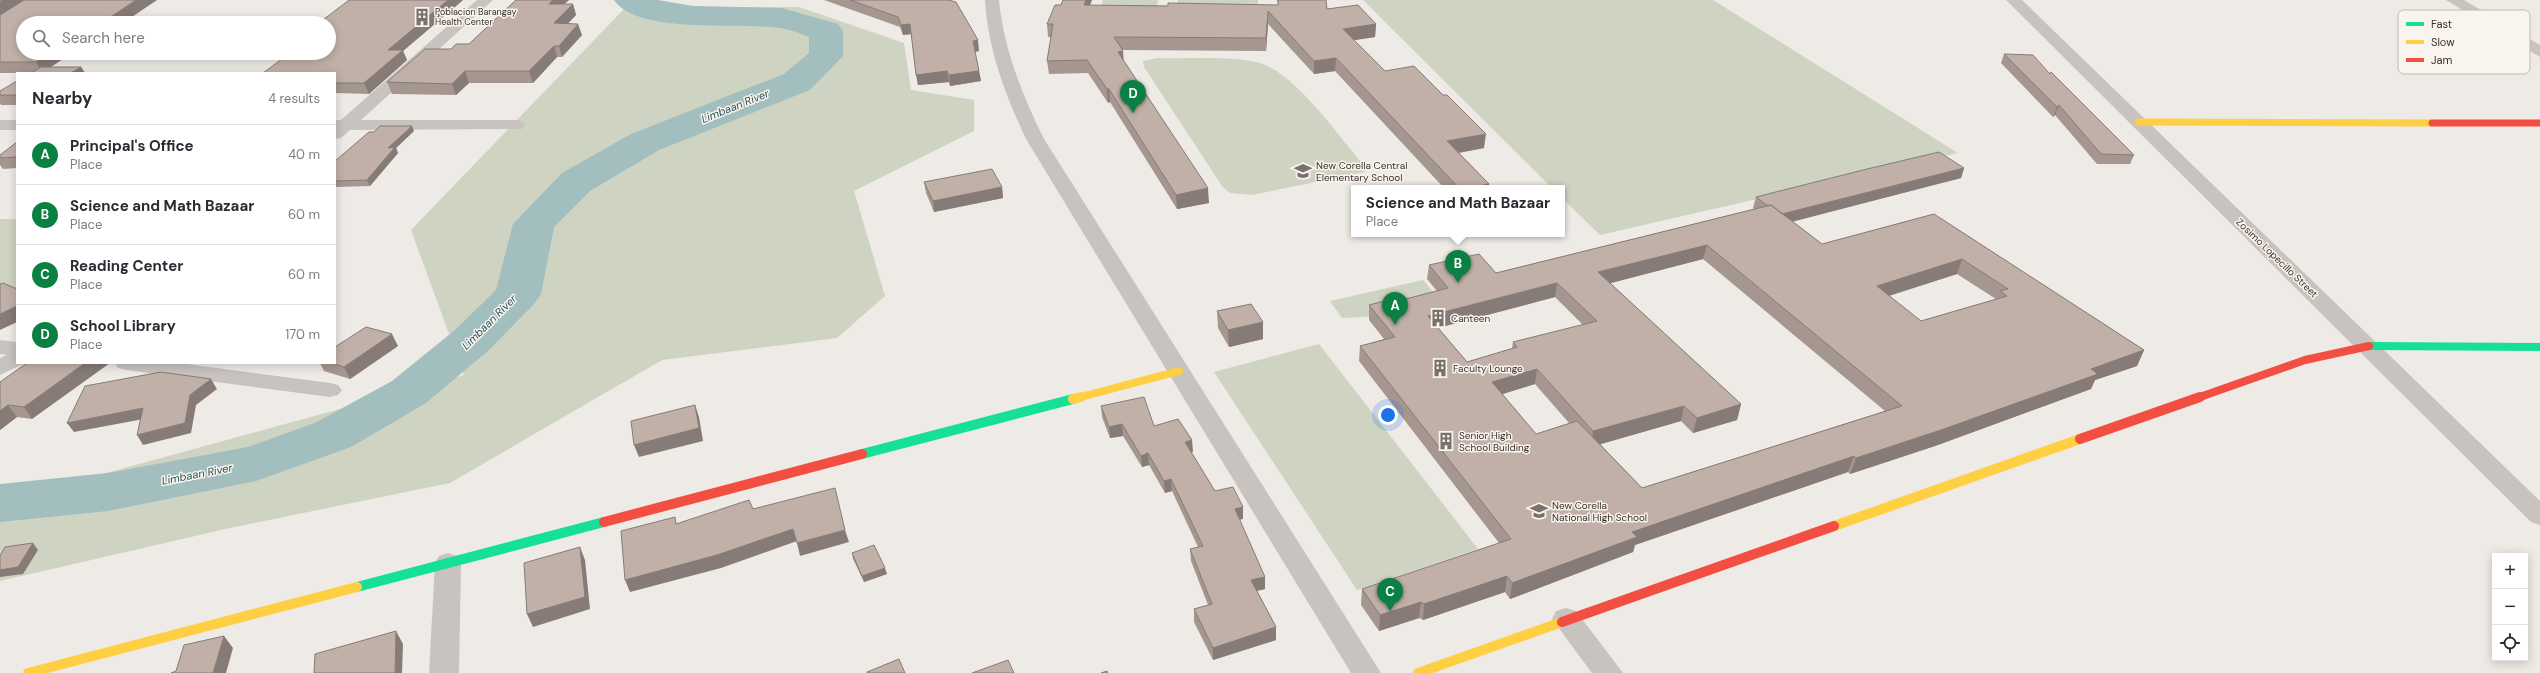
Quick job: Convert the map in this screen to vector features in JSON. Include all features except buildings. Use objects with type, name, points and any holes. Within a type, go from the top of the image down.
[{"type":"street","points":[[339,128],[486,0]]},
{"type":"street","points":[[992,0],[1001,51],[1020,110],[1056,174],[1366,673]]},
{"type":"street","name":"Zosimo Lopecillo Street","points":[[2013,0],[2540,516]]},
{"type":"street","points":[[2453,0],[2470,10]]},
{"type":"street","points":[[2530,46],[2540,52]]},
{"type":"street","points":[[2138,122],[2540,123]]},
{"type":"street","points":[[0,125],[16,125]]},
{"type":"street","points":[[339,128],[516,125]]},
{"type":"street","points":[[1418,673],[1566,619],[2305,360],[2367,346],[2540,347]]},
{"type":"street","points":[[0,347],[16,349]]},
{"type":"street","points":[[0,368],[16,359]]},
{"type":"street","points":[[134,364],[330,390]]},
{"type":"street","points":[[28,673],[1179,371]]},
{"type":"street","points":[[444,673],[448,563]]},
{"type":"street","points":[[1566,619],[1608,673]]},
{"type":"green space","points":[[1103,0],[1158,0],[1156,11],[1100,10]]},
{"type":"green space","points":[[1178,0],[1258,0],[1258,10],[1177,10]]},
{"type":"green space","points":[[1363,0],[1713,0],[1958,153],[1600,235],[1565,201],[1565,185],[1549,185]]},
{"type":"green space","points":[[799,7],[904,43],[911,90],[974,100],[974,131],[854,191],[885,296],[837,338],[662,360],[450,483],[230,528],[0,581],[0,502],[464,375],[411,230],[625,8]]},
{"type":"green space","points":[[1157,58],[1240,59],[1263,64],[1277,71],[1305,95],[1366,168],[1365,172],[1252,195],[1230,193],[1222,186],[1144,67],[1143,61]]},
{"type":"green space","points":[[0,219],[16,219],[16,308],[0,309]]},
{"type":"green space","points":[[1423,280],[1444,305],[1380,315],[1342,318],[1330,301]]},
{"type":"green space","points":[[1319,344],[1478,549],[1357,590],[1214,372]]},
{"type":"waterway","name":"Limbaan River","points":[[0,503],[108,492],[256,463],[333,435],[409,392],[472,340],[518,294],[534,224],[576,182],[645,142],[797,82],[826,56],[826,31],[782,18],[693,16],[648,8],[630,0]]},
{"type":"traffic: fast","points":[[2369,346],[2540,347]]},
{"type":"traffic: fast","points":[[862,454],[1073,399]]},
{"type":"traffic: fast","points":[[357,587],[604,522]]},
{"type":"traffic: slow","points":[[2138,122],[2432,123]]},
{"type":"traffic: slow","points":[[1073,399],[1179,371]]},
{"type":"traffic: slow","points":[[1834,526],[2080,439]]},
{"type":"traffic: slow","points":[[28,673],[357,587]]},
{"type":"traffic: slow","points":[[1418,673],[1562,622]]},
{"type":"traffic: jam","points":[[2432,123],[2540,123]]},
{"type":"traffic: jam","points":[[2080,439],[2305,360],[2369,346]]},
{"type":"traffic: jam","points":[[604,522],[862,454]]},
{"type":"traffic: jam","points":[[1562,622],[1834,526]]},
{"type":"place","name":"Poblacion Barangay Health Center","points":[[422,17]]},
{"type":"place","name":"School Library","points":[[1133,113]]},
{"type":"place","name":"New Corella Central Elementary School","points":[[1303,171]]},
{"type":"place","name":"Science and Math Bazaar","points":[[1458,283]]},
{"type":"place","name":"Canteen","points":[[1438,318]]},
{"type":"place","name":"Principal's Office","points":[[1395,325]]},
{"type":"place","name":"Faculty Lounge","points":[[1440,368]]},
{"type":"place","name":"Senior High School Building","points":[[1446,441]]},
{"type":"place","name":"New Corella National High School","points":[[1539,511]]},
{"type":"place","name":"Reading Center","points":[[1390,611]]}]
